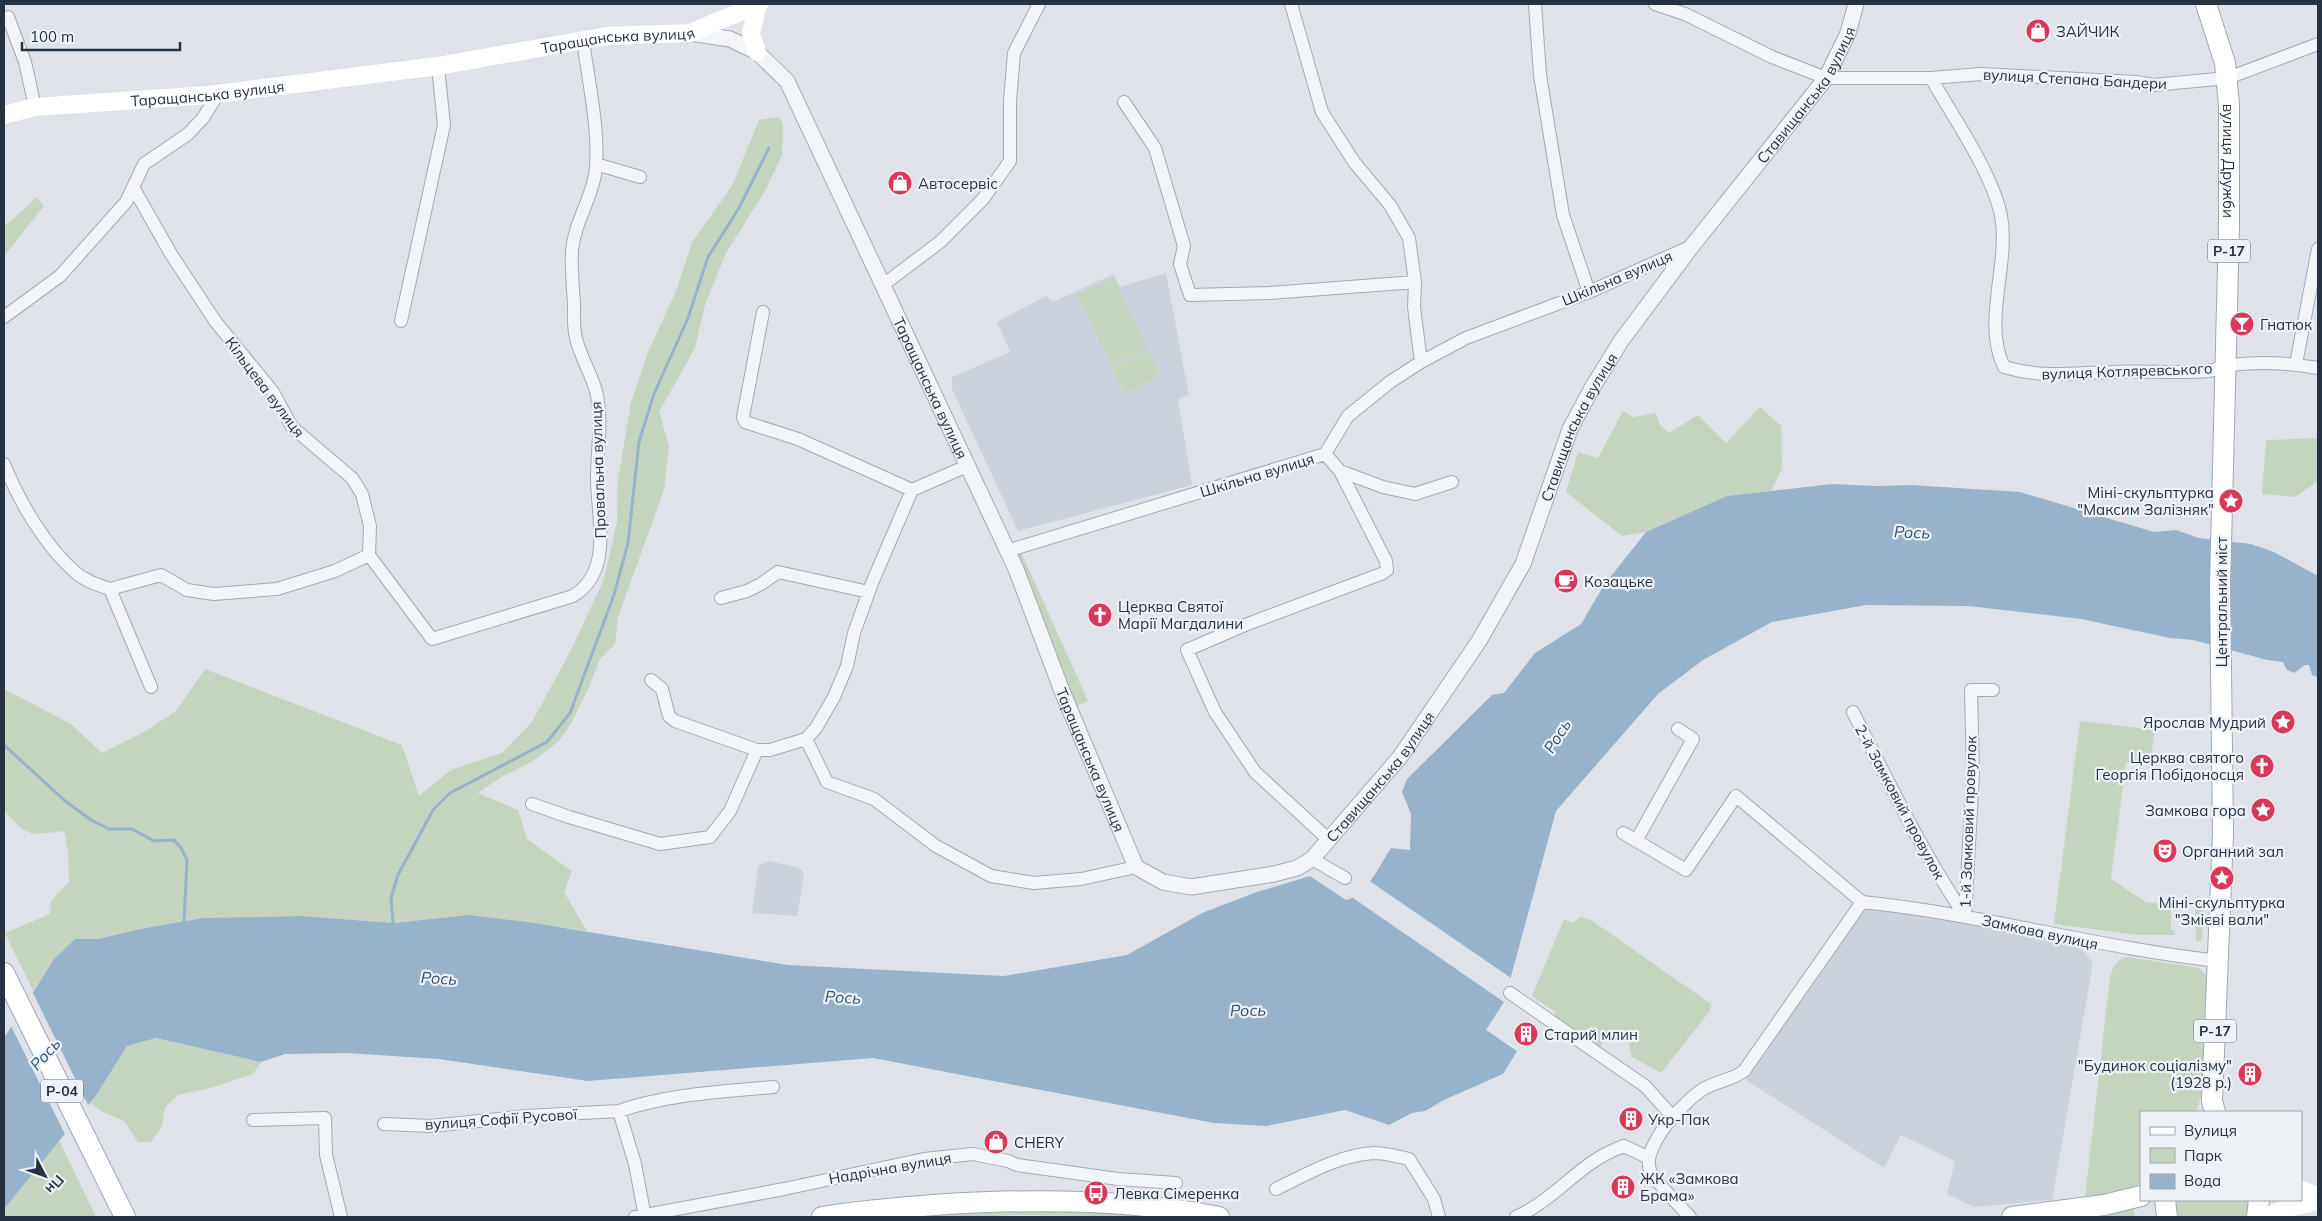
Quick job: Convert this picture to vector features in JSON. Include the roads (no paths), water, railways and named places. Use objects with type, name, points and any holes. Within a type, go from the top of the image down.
[{"type":"main road","points":[[690,33],[759,4]]},
{"type":"main road","points":[[757,52],[751,34],[759,4]]},
{"type":"main road","name":"вулиця Дружби","points":[[2206,4],[2213,22],[2228,78],[2229,226],[2221,502]]},
{"type":"main road","name":"Таращанська вулиця","points":[[4,114],[35,107],[218,94],[438,66],[607,36],[690,33]]},
{"type":"main road","name":"Центральний міст","points":[[2219,961],[2223,834],[2221,502]]},
{"type":"main road","name":"Р-17","points":[[2211,1108],[2219,961]]},
{"type":"main road","name":"Р-04","points":[[4,973],[123,1213]]},
{"type":"main road","points":[[2302,1190],[2318,1196]]},
{"type":"main road","points":[[2012,1217],[2104,1205],[2140,1196]]},
{"type":"main road","points":[[822,1217],[895,1208],[1014,1200],[1112,1203],[1209,1216]]},
{"type":"main road","points":[[2265,1217],[2288,1208],[2318,1200]]},
{"type":"main road","points":[[2165,1201],[2168,1217]]},
{"type":"main road","points":[[2257,1217],[2259,1201]]},
{"type":"street","points":[[883,285],[940,242],[984,199],[1010,161],[1010,101],[1014,53],[1039,4]]},
{"type":"street","points":[[1291,4],[1322,112],[1354,162],[1398,218],[1411,244],[1415,282],[1414,307],[1421,362]]},
{"type":"street","points":[[1535,4],[1540,75],[1553,158],[1564,215],[1589,292]]},
{"type":"street","points":[[1654,4],[1685,14],[1772,57],[1826,78]]},
{"type":"street","name":"Ставищанська вулиця","points":[[1312,859],[1400,757],[1479,641],[1523,564],[1570,429],[1592,388],[1621,341],[1692,246],[1826,78],[1848,33],[1856,4]]},
{"type":"street","points":[[8,17],[25,62],[35,107]]},
{"type":"street","name":"Таращанська вулиця","points":[[690,33],[730,39],[757,52],[787,81],[1007,551],[1062,691],[1136,867]]},
{"type":"street","name":"Провальна вулиця","points":[[370,556],[432,639],[573,596],[581,591],[589,582],[595,568],[600,548],[601,528],[597,479],[599,418],[596,390],[575,336],[572,252],[574,234],[590,192],[596,164],[595,135],[583,40]]},
{"type":"street","name":"вулиця Степана Бандери","points":[[1826,78],[1931,78],[1981,74],[2136,82],[2153,85],[2228,78],[2318,44]]},
{"type":"street","points":[[401,321],[444,125],[438,66]]},
{"type":"street","name":"вулиця Котляревського","points":[[1931,78],[1988,176],[2002,217],[1996,329],[1997,353],[2004,367],[2026,373],[2057,375],[2209,370],[2226,366],[2296,364],[2318,368]]},
{"type":"street","points":[[4,317],[60,276],[109,222],[134,188],[144,164],[188,134],[203,118],[218,94]]},
{"type":"street","points":[[1124,102],[1154,148],[1157,156],[1184,246],[1180,264],[1190,295],[1269,293],[1415,282]]},
{"type":"street","points":[[596,164],[640,177]]},
{"type":"street","name":"Кільцева вулиця","points":[[134,188],[171,254],[215,321],[273,392],[292,427],[346,473],[362,494],[370,526],[370,556]]},
{"type":"street","name":"Шкільна вулиця","points":[[1007,551],[1325,454],[1348,416],[1390,382],[1421,362],[1466,338],[1589,292],[1692,246]]},
{"type":"street","points":[[2296,364],[2318,249]]},
{"type":"street","points":[[763,312],[743,417],[745,422],[798,439],[912,490]]},
{"type":"street","points":[[1325,454],[1340,471],[1386,561],[1387,570],[1381,574],[1244,625],[1187,650],[1215,712],[1255,772],[1330,840]]},
{"type":"street","points":[[4,464],[45,540],[76,573],[92,583],[110,589],[161,575],[187,590],[214,594],[278,590],[335,571],[370,556]]},
{"type":"street","points":[[651,680],[662,689],[669,716],[675,721],[757,750],[770,750],[806,739],[816,728],[834,697],[847,666],[854,633],[869,592],[912,490],[967,466]]},
{"type":"street","points":[[1340,471],[1383,487],[1415,494],[1452,482]]},
{"type":"street","points":[[721,598],[747,591],[778,572],[869,592]]},
{"type":"street","points":[[110,589],[151,687]]},
{"type":"street","name":"1-й Замковий провулок","points":[[1965,916],[1973,774],[1971,690],[1993,690]]},
{"type":"street","name":"2-й Замковий провулок","points":[[1853,712],[1912,825],[1948,890],[1965,916]]},
{"type":"street","points":[[1636,841],[1693,739],[1678,729]]},
{"type":"street","points":[[806,739],[827,782],[874,799],[930,842],[992,876],[1034,883],[1081,879],[1136,867],[1163,882],[1191,886],[1274,874],[1297,868],[1312,859],[1345,878]]},
{"type":"street","points":[[532,804],[569,818],[660,844],[710,837],[730,811],[757,750]]},
{"type":"street","points":[[1623,833],[1686,870],[1736,796],[1862,902],[1744,1072],[1734,1079],[1706,1088],[1672,1116],[1650,1158],[1650,1170],[1690,1217]]},
{"type":"street","name":"Замкова вулиця","points":[[1862,902],[1965,916],[2104,945],[2219,961]]},
{"type":"street","points":[[1510,993],[1646,1086],[1672,1116]]},
{"type":"street","name":"вулиця Софії Русової","points":[[384,1124],[431,1126],[526,1116],[619,1111],[643,1103],[684,1096],[773,1087]]},
{"type":"street","points":[[619,1111],[635,1164],[641,1217]]},
{"type":"street","points":[[253,1120],[325,1118],[326,1155],[341,1217]]},
{"type":"street","points":[[1516,1217],[1548,1199],[1584,1166],[1605,1152],[1624,1146],[1650,1158]]},
{"type":"street","points":[[1276,1190],[1312,1171],[1347,1157],[1376,1153],[1386,1154],[1409,1159],[1434,1199],[1439,1217]]},
{"type":"street","name":"Надрічна вулиця","points":[[641,1217],[924,1159],[973,1154],[1008,1161],[1017,1166],[1118,1179],[1176,1183]]},
{"type":"water","name":"Рось","points":[[1832,484],[1911,485],[2020,492],[2154,532],[2176,530],[2199,538],[2251,544],[2274,552],[2318,576],[2318,677],[2312,675],[2309,665],[2305,665],[2294,673],[2287,670],[2283,662],[2267,660],[2193,640],[2170,638],[2081,619],[1968,606],[1866,605],[1772,622],[1703,660],[1658,694],[1556,811],[1504,1002],[1486,1030],[1517,1051],[1503,1074],[1446,1099],[1425,1111],[1412,1113],[1389,1125],[1345,1110],[1266,1126],[1214,1123],[873,1058],[588,1081],[439,1059],[347,1053],[285,1054],[261,1062],[156,1038],[127,1046],[97,1094],[4,1209],[4,1038],[54,959],[75,939],[98,939],[140,929],[203,918],[302,916],[393,923],[468,915],[528,922],[788,965],[1004,976],[1127,955],[1202,913],[1254,893],[1310,876],[1346,900],[1354,897],[1367,886],[1391,848],[1410,850],[1411,814],[1402,792],[1407,779],[1492,695],[1504,693],[1535,653],[1581,624],[1604,585],[1646,532],[1727,496]]},
{"type":"waterway","points":[[393,923],[391,898],[398,875],[433,810],[450,793],[547,742],[570,713],[614,595],[628,543],[639,442],[654,394],[688,318],[708,257],[739,208],[769,148]]},
{"type":"waterway","points":[[4,745],[64,800],[91,820],[109,829],[132,829],[154,841],[174,840],[181,848],[187,860],[184,921]]},
{"type":"place","name":"ЗАЙЧИК","points":[[2038,31]]},
{"type":"place","name":"Автосервіс","points":[[900,183]]},
{"type":"place","name":"Гнатюк","points":[[2242,324]]},
{"type":"place","name":"Міні-скульптурка \"Максим Залізняк\"","points":[[2231,501]]},
{"type":"place","name":"Козацьке","points":[[1566,581]]},
{"type":"place","name":"Церква Святої Марії Магдалини","points":[[1100,615]]},
{"type":"place","name":"Ярослав Мудрий","points":[[2283,722]]},
{"type":"place","name":"Церква святого Георгія Побідоносця","points":[[2262,766]]},
{"type":"place","name":"Замкова гора","points":[[2263,810]]},
{"type":"place","name":"Органний зал","points":[[2165,851]]},
{"type":"place","name":"Міні-скульптурка \"Змієві вали\"","points":[[2222,878]]},
{"type":"place","name":"Старий млин","points":[[1526,1034]]},
{"type":"place","name":"\"Будинок соціалізму\" (1928 р.)","points":[[2250,1074]]},
{"type":"place","name":"Укр-Пак","points":[[1631,1119]]},
{"type":"place","name":"CHERY","points":[[996,1142]]},
{"type":"place","name":"ЖК «Замкова Брама»","points":[[1623,1187]]},
{"type":"place","name":"Левка Сімеренка","points":[[1096,1193]]}]
